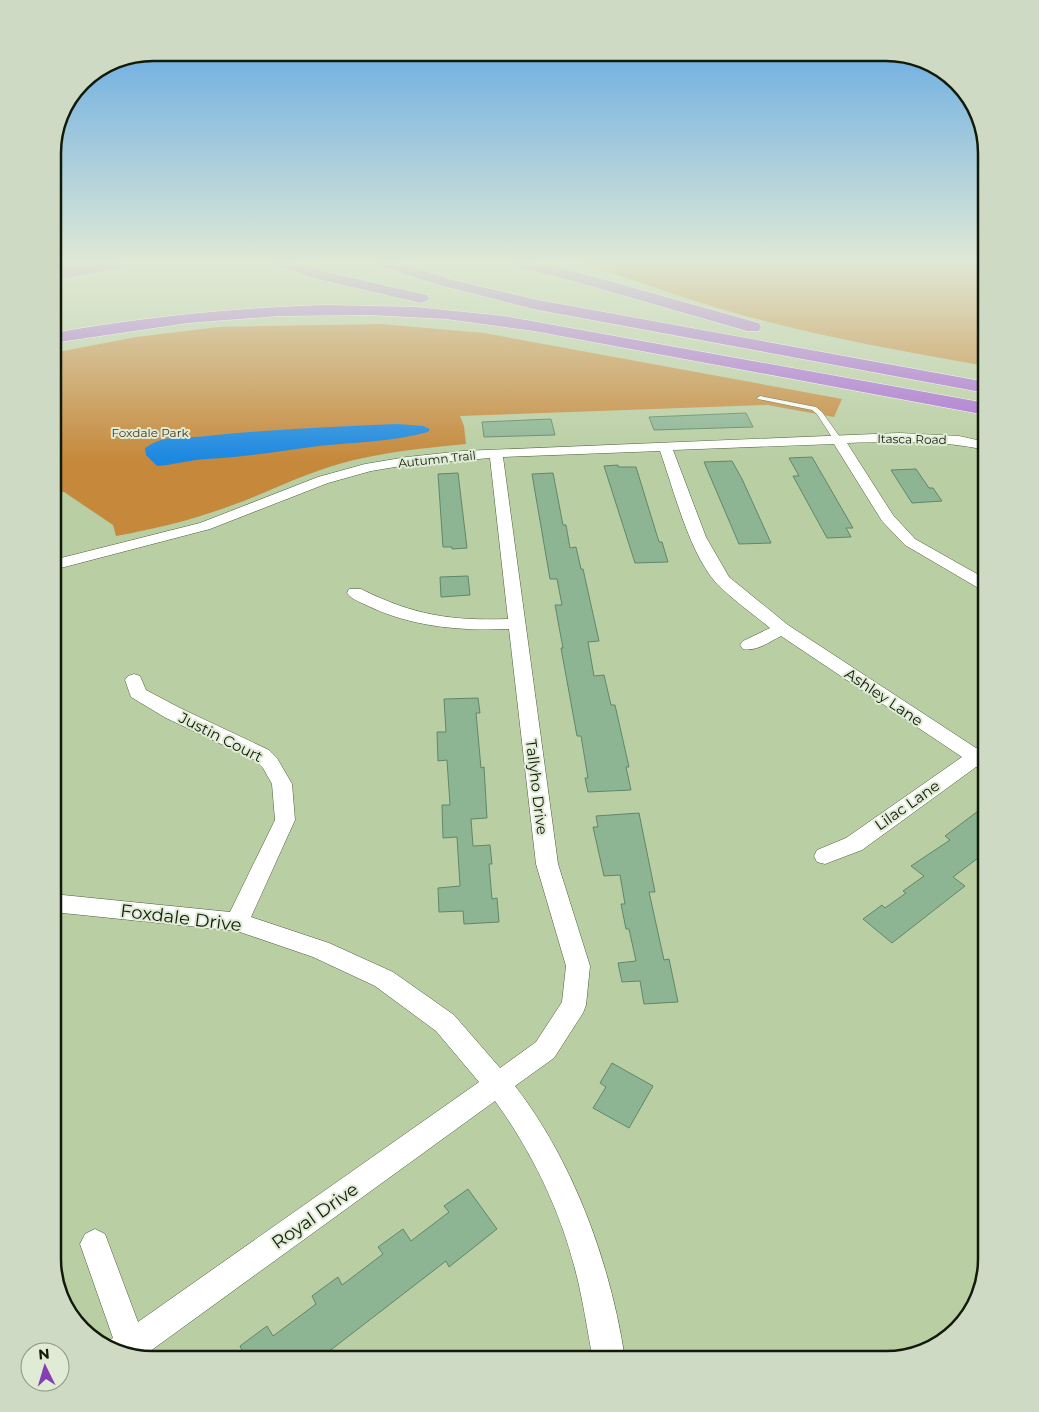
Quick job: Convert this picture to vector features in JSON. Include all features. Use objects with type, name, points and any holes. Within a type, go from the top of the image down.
[{"type":"highway","points":[[61,337],[116,327]]},
{"type":"highway","points":[[537,327],[978,408]]},
{"type":"highway","points":[[577,327],[978,402]]},
{"type":"highway","points":[[656,327],[978,387]]},
{"type":"highway","points":[[753,327],[978,377]]},
{"type":"street","name":"Itasca Road","points":[[838,440],[930,438],[959,440],[978,444]]},
{"type":"street","name":"Autumn Trail","points":[[61,563],[205,526],[324,480],[370,467],[423,459],[496,454],[838,440]]},
{"type":"street","points":[[838,440],[887,518],[910,542],[978,581]]},
{"type":"street","name":"Ashley Lane","points":[[665,447],[698,537],[723,580],[782,629],[978,754]]},
{"type":"street","name":"Tallyho Drive","points":[[496,454],[547,864],[578,966],[574,1005],[544,1050],[498,1085]]},
{"type":"street","points":[[355,593],[379,606],[419,619],[470,626],[516,624]]},
{"type":"street","points":[[748,646],[782,629]]},
{"type":"street","name":"Justin Court","points":[[134,680],[138,692],[173,713],[262,755],[270,763],[282,784],[285,820],[237,922]]},
{"type":"street","name":"Lilac Lane","points":[[825,856],[854,844],[880,824],[978,760]]},
{"type":"street","name":"Foxdale Drive","points":[[61,904],[237,922],[322,950],[384,979],[445,1023],[521,1115],[551,1170],[573,1218],[590,1268],[607,1351]]},
{"type":"street","name":"Royal Drive","points":[[128,1347],[498,1085]]},
{"type":"street","name":"Royal Drive","points":[[95,1244],[125,1347]]},
{"type":"lane","points":[[760,398],[814,408],[820,413],[838,440]]},
{"type":"green space","name":"Foxdale Park","points":[[219,327],[414,327],[484,333],[842,399],[834,417],[767,405],[460,416],[464,426],[466,444],[387,453],[339,464],[311,473],[202,516],[116,536],[113,525],[61,492],[61,351],[136,337]]},
{"type":"green space","points":[[790,327],[978,327],[978,365],[884,347]]},
{"type":"water","points":[[397,424],[423,426],[430,429],[428,432],[388,440],[319,446],[157,466],[146,455],[145,448],[168,438]]},
{"type":"building","points":[[746,413],[753,427],[654,430],[649,417]]},
{"type":"building","points":[[551,419],[555,435],[484,437],[482,422]]},
{"type":"building","points":[[812,457],[853,528],[846,528],[851,537],[827,538],[793,476],[799,476],[789,458]]},
{"type":"building","points":[[732,461],[771,543],[739,544],[704,462]]},
{"type":"building","points":[[618,465],[618,467],[636,467],[659,542],[662,542],[668,562],[635,563],[604,466]]},
{"type":"building","points":[[916,469],[929,488],[933,488],[942,501],[912,503],[891,470]]},
{"type":"building","points":[[458,473],[467,548],[452,549],[452,547],[443,547],[438,474]]},
{"type":"building","points":[[553,473],[563,525],[566,525],[570,548],[576,547],[581,569],[583,569],[599,641],[588,642],[594,676],[604,675],[611,705],[615,705],[629,767],[626,767],[631,790],[588,792],[585,778],[588,778],[581,736],[577,736],[555,605],[562,605],[557,579],[550,579],[532,474]]},
{"type":"building","points":[[468,576],[470,595],[441,597],[440,577]]},
{"type":"building","points":[[478,698],[480,713],[476,713],[481,768],[484,767],[487,818],[471,819],[473,846],[490,845],[492,864],[489,864],[492,899],[497,898],[499,922],[464,924],[463,911],[439,912],[438,888],[460,886],[457,837],[443,838],[442,805],[450,805],[447,760],[438,761],[437,732],[446,732],[444,699]]},
{"type":"building","points":[[978,811],[978,858],[953,877],[965,886],[892,943],[863,919],[882,905],[885,908],[906,893],[903,891],[924,876],[911,866],[950,840],[945,836]]},
{"type":"building","points":[[639,813],[655,892],[649,892],[664,960],[669,959],[678,1002],[644,1004],[640,981],[622,982],[618,963],[636,961],[629,929],[626,929],[621,904],[625,904],[620,875],[604,876],[593,827],[598,827],[596,816]]},
{"type":"building","points":[[612,1063],[653,1086],[629,1128],[593,1108],[606,1087],[600,1083]]},
{"type":"building","points":[[468,1189],[497,1229],[449,1267],[446,1261],[329,1351],[242,1351],[240,1346],[267,1326],[273,1336],[316,1304],[312,1296],[338,1277],[342,1285],[383,1254],[378,1247],[403,1229],[411,1241],[449,1212],[444,1206]]}]
